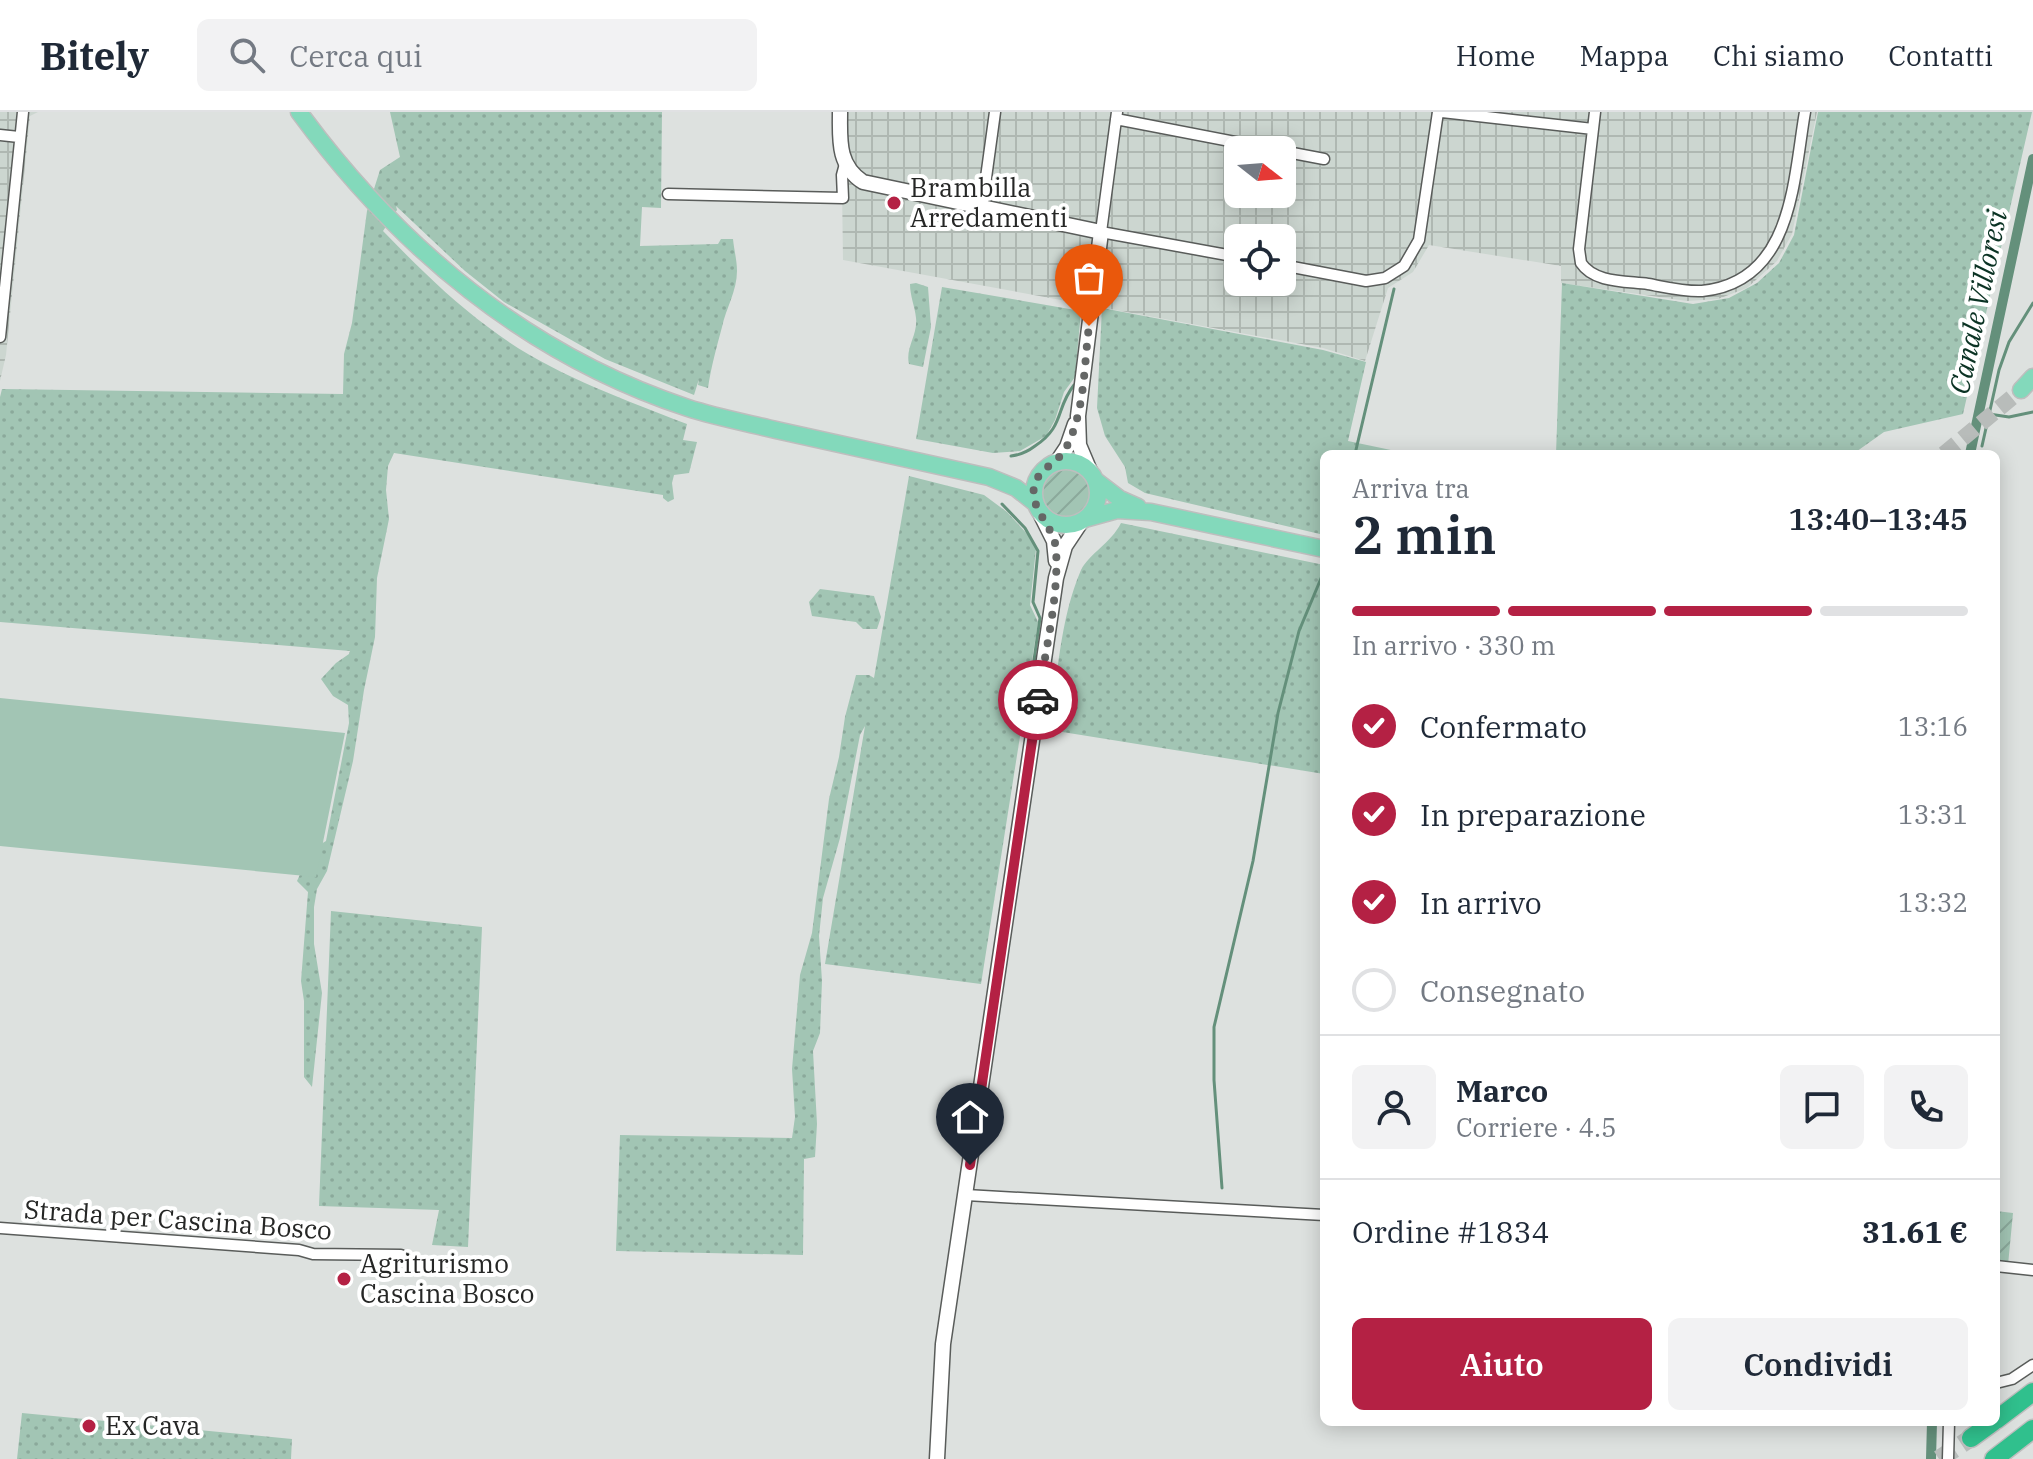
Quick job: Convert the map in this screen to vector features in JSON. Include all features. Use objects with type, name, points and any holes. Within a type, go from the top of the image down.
[{"type":"highway","points":[[2000,1417],[2033,1392]]},
{"type":"highway","points":[[1971,1438],[1987,1426]]},
{"type":"highway","points":[[1994,1459],[2033,1429]]},
{"type":"highway","points":[[2005,1459],[2033,1445]]},
{"type":"main road","points":[[299,112],[386,216],[422,252],[489,307],[559,353],[600,373],[689,409],[989,477],[1016,488],[1059,525],[1069,526],[1117,510],[1151,512],[1320,548]]},
{"type":"main road","points":[[840,112],[841,155],[845,164],[863,182],[1101,232],[1078,416],[1079,445],[1093,476],[1098,497],[1065,546],[1056,578],[941,1371],[937,1459]]},
{"type":"main road","points":[[1056,578],[1054,541],[1038,509],[1035,486],[1068,444],[1078,416]]},
{"type":"main road","points":[[989,477],[1021,477],[1051,465],[1074,462],[1120,499],[1151,512]]},
{"type":"street","points":[[0,337],[23,112]]},
{"type":"street","points":[[982,207],[995,112]]},
{"type":"street","points":[[1296,268],[1366,281],[1385,278],[1400,269],[1412,256],[1419,240],[1440,112],[1593,129]]},
{"type":"street","points":[[1595,112],[1579,249],[1583,267],[1595,276],[1702,291],[1725,286],[1750,273],[1778,240],[1786,216],[1805,112]]},
{"type":"street","points":[[1224,138],[1117,116],[1101,232],[1224,254]]},
{"type":"street","points":[[0,135],[19,137]]},
{"type":"street","points":[[1296,153],[1324,159]]},
{"type":"street","points":[[668,194],[843,198],[845,164]]},
{"type":"street","points":[[966,1195],[1320,1215]]},
{"type":"street","name":"Strada per Cascina Bosco","points":[[0,1228],[299,1250],[313,1254],[401,1255]]},
{"type":"street","points":[[2000,1266],[2033,1270]]},
{"type":"street","points":[[2000,1382],[2019,1376],[2033,1365]]},
{"type":"street","points":[[1948,1459],[1949,1426]]},
{"type":"shaded area","points":[[0,112],[38,112],[30,116],[6,355],[0,381]]},
{"type":"shaded area","points":[[841,112],[1817,112],[1792,234],[1777,261],[1747,288],[1718,299],[1687,301],[1561,283],[1561,266],[1429,245],[1413,272],[1388,288],[1365,361],[1323,348],[843,260]]},
{"type":"green space","points":[[390,112],[662,112],[661,208],[642,207],[640,246],[718,244],[721,239],[733,239],[737,278],[708,388],[698,385],[699,379],[694,395],[605,359],[504,302],[465,271],[396,206],[397,210],[383,231],[474,316],[510,343],[559,370],[687,424],[683,440],[697,442],[689,473],[674,475],[674,499],[668,502],[663,495],[394,453],[388,466],[386,490],[389,519],[377,578],[375,637],[353,761],[327,871],[317,889],[314,907],[314,944],[322,993],[312,1087],[304,1077],[301,981],[308,892],[297,881],[311,850],[326,841],[349,723],[348,705],[333,696],[321,679],[350,651],[0,622],[0,397],[2,389],[343,394],[344,354],[352,323],[367,211],[380,170],[400,157]]},
{"type":"green space","points":[[1818,112],[2032,112],[1963,414],[1884,432],[1859,450],[1556,450],[1562,283],[1693,304],[1729,298],[1757,283],[1779,263],[1794,235]]},
{"type":"green space","points":[[910,284],[928,287],[931,327],[923,367],[909,364],[908,358],[916,324]]},
{"type":"green space","points":[[942,287],[1081,311],[1075,377],[1064,392],[1046,436],[1020,451],[993,453],[916,439]]},
{"type":"green space","points":[[1102,308],[1323,350],[1366,362],[1348,441],[1391,450],[1320,450],[1320,534],[1145,493],[1128,483],[1125,467],[1105,436],[1097,408]]},
{"type":"green space","points":[[1066,466],[1085,474],[1093,493],[1085,512],[1066,520],[1047,512],[1039,493],[1047,474]]},
{"type":"green space","points":[[909,476],[984,495],[1007,512],[1036,549],[1030,605],[1038,622],[981,984],[825,964],[865,726],[860,735],[840,838],[823,898],[819,936],[822,981],[820,1033],[813,1051],[817,1124],[815,1157],[804,1159],[803,1255],[616,1251],[620,1135],[792,1138],[795,1117],[792,1069],[800,975],[812,933],[829,799],[856,675],[874,678]]},
{"type":"green space","points":[[1121,523],[1320,564],[1320,773],[1050,730],[1060,649],[1074,589],[1085,564],[1112,537]]},
{"type":"green space","points":[[820,589],[874,596],[881,617],[877,629],[863,629],[856,622],[812,616],[809,602]]},
{"type":"green space","points":[[0,698],[345,733],[316,877],[0,846]]},
{"type":"green space","points":[[331,911],[482,927],[468,1247],[432,1245],[439,1210],[319,1206]]},
{"type":"green space","points":[[2000,1211],[2013,1213],[2008,1265],[2000,1264]]},
{"type":"green space","name":"Ex Cava","points":[[22,1413],[292,1439],[291,1459],[17,1459]]},
{"type":"waterway","name":"Canale Villoresi","points":[[1971,450],[2033,159]]},
{"type":"waterway","points":[[1356,450],[1394,289]]},
{"type":"waterway","points":[[1982,446],[1999,370],[2009,342],[2033,303]]},
{"type":"waterway","points":[[1011,456],[1021,454],[1045,439],[1056,424],[1074,385]]},
{"type":"waterway","points":[[1989,414],[2009,417],[2033,412]]},
{"type":"waterway","points":[[1002,504],[1025,528],[1038,551],[1033,602],[1040,618],[1028,702]]},
{"type":"waterway","points":[[1222,1188],[1214,1080],[1214,1027],[1253,861],[1278,713],[1299,631],[1320,581]]},
{"type":"waterway","name":"Canale Villoresi","points":[[1931,1459],[1932,1426]]},
{"type":"tunnel","points":[[1949,450],[2021,390]]},
{"type":"tunnel","points":[[1939,1459],[1971,1438]]},
{"type":"way so far","points":[[1038,700],[1056,578],[1056,549],[1053,535],[1036,506],[1034,491],[1039,476],[1057,462],[1070,441],[1078,416],[1089,326]]},
{"type":"place","name":"Brambilla Arredamenti","points":[[894,203]]},
{"type":"place","name":"Agriturismo Cascina Bosco","points":[[344,1279]]},
{"type":"place","name":"Ex Cava","points":[[89,1426]]},
{"type":"route","points":[[970,1165],[1038,700]]}]
